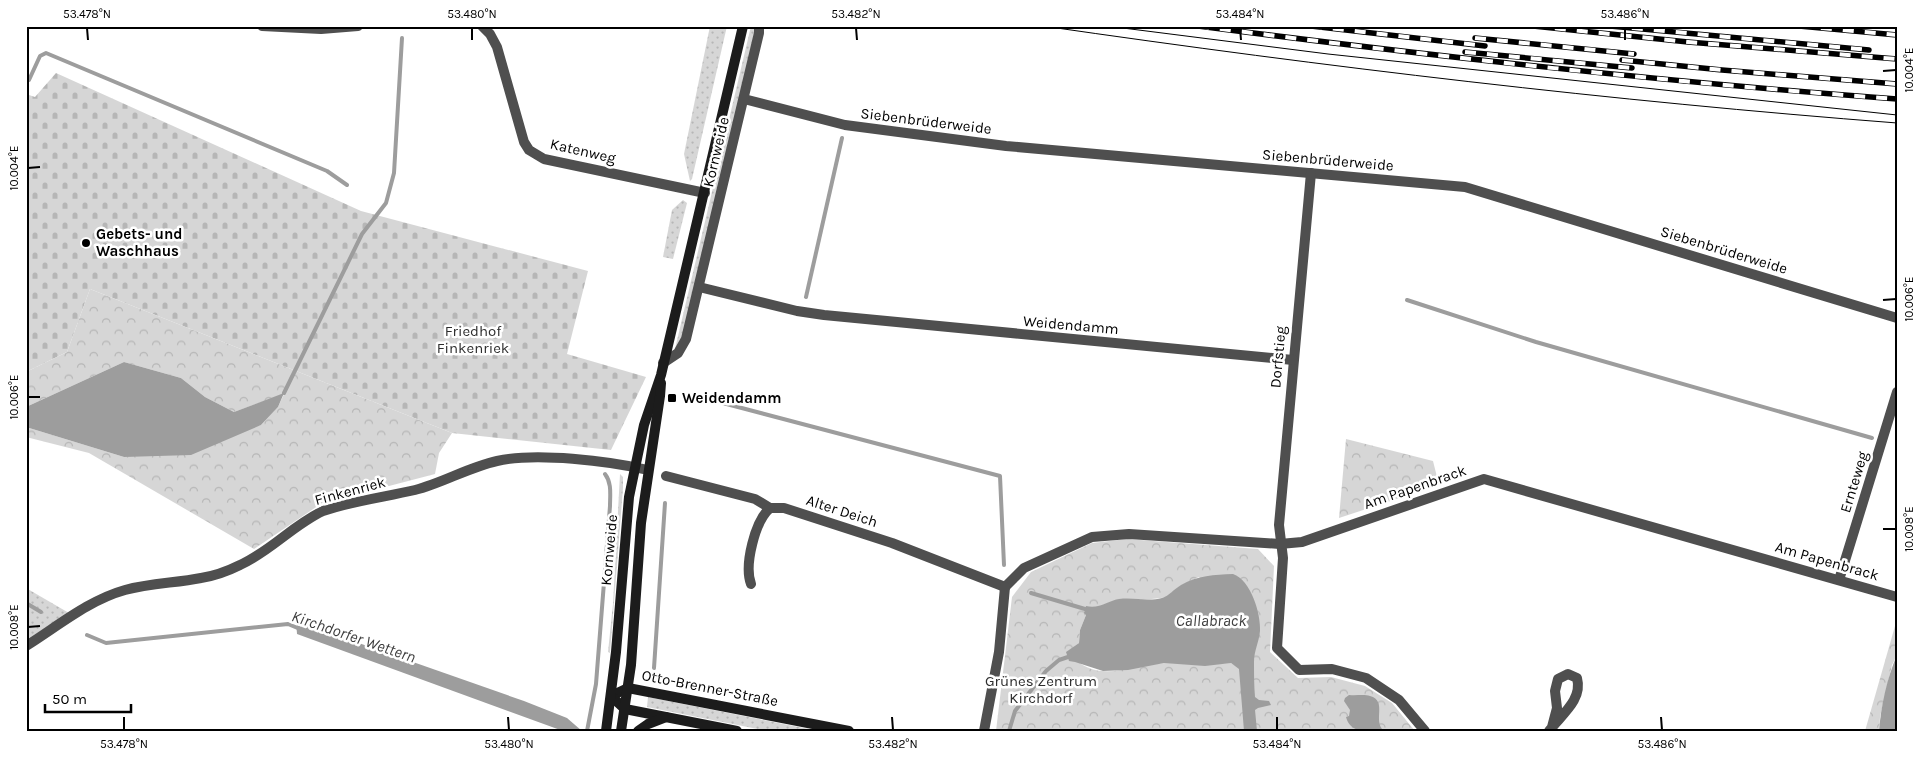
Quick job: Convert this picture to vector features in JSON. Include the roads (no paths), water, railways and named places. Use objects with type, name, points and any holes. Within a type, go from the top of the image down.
[{"type":"main road","name":"Kornweide","points":[[621,731],[628,688],[638,550],[663,363],[743,26]]},
{"type":"main road","name":"Kornweide","points":[[606,731],[616,652],[626,521],[634,467],[644,425],[661,375]]},
{"type":"main road","name":"Otto-Brenner-Straße","points":[[611,696],[628,688],[849,731]]},
{"type":"main road","points":[[611,696],[625,710],[737,731]]},
{"type":"main road","points":[[638,731],[648,724],[666,717]]},
{"type":"street","points":[[262,26],[321,29],[358,26]]},
{"type":"street","name":"Katenweg","points":[[482,26],[490,34],[497,47],[524,142],[534,154],[544,159],[704,193]]},
{"type":"street","name":"Kornweide","points":[[663,363],[674,357],[682,348],[700,287],[759,33],[759,26]]},
{"type":"street","name":"Siebenbrüderweide","points":[[744,99],[845,125],[1006,146],[1465,187],[1897,318]]},
{"type":"street","name":"Dorfstieg","points":[[1311,174],[1279,525],[1282,558],[1277,648],[1299,670],[1332,669],[1366,678],[1399,700],[1425,731]]},
{"type":"street","name":"Weidendamm","points":[[700,287],[797,311],[824,315],[1293,360]]},
{"type":"street","name":"Ernteweg","points":[[1839,580],[1897,392]]},
{"type":"street","name":"Finkenriek","points":[[26,646],[87,608],[118,592],[148,585],[209,577],[241,564],[272,546],[308,519],[330,508],[422,488],[488,463],[505,459],[566,459],[648,470]]},
{"type":"street","name":"Alter Deich","points":[[666,476],[755,499],[770,508],[784,508],[892,543],[1005,587]]},
{"type":"street","name":"Am Papenbrack","points":[[1005,587],[1024,568],[1092,537],[1129,534],[1280,544],[1302,542],[1484,479],[1897,597]]},
{"type":"street","points":[[751,584],[748,563],[760,520],[770,508]]},
{"type":"street","points":[[984,731],[999,652],[1005,587]]},
{"type":"street","points":[[1568,674],[1577,678],[1579,686],[1577,696],[1551,729],[1557,708],[1554,692],[1558,679],[1568,674]]},
{"type":"water","points":[[124,362],[181,378],[205,397],[234,412],[284,393],[278,407],[261,425],[191,455],[124,457],[26,427],[26,407]]},
{"type":"water","name":"Callabrack","points":[[1233,574],[1239,577],[1250,590],[1259,616],[1260,631],[1254,662],[1255,697],[1259,700],[1269,701],[1271,705],[1255,710],[1257,731],[1244,731],[1239,669],[1231,663],[1205,666],[1164,663],[1128,670],[1103,671],[1069,661],[1066,652],[1079,643],[1080,630],[1086,615],[1084,613],[1086,606],[1099,606],[1119,599],[1151,600],[1162,598],[1194,579]]},
{"type":"water","points":[[296,621],[524,701],[567,718],[582,731],[563,731],[297,634]]},
{"type":"water","points":[[1897,655],[1897,731],[1879,731],[1885,692]]},
{"type":"water","points":[[1349,695],[1368,695],[1378,702],[1379,722],[1384,731],[1361,731],[1348,723],[1346,717],[1349,716],[1350,710],[1344,701]]},
{"type":"waterway","points":[[284,393],[362,234],[386,203],[394,173],[402,38]]},
{"type":"waterway","points":[[26,79],[29,80],[40,56],[46,53],[327,171],[347,185]]},
{"type":"waterway","points":[[806,297],[842,138]]},
{"type":"waterway","points":[[1407,300],[1536,342],[1872,438]]},
{"type":"waterway","points":[[700,397],[1000,476],[1004,565]]},
{"type":"waterway","points":[[587,731],[596,684],[610,506],[610,485],[605,474]]},
{"type":"waterway","points":[[654,668],[665,503]]},
{"type":"waterway","points":[[1031,593],[1085,609]]},
{"type":"waterway","name":"Kirchdorfer Wettern","points":[[26,603],[41,612]]},
{"type":"waterway","name":"Kirchdorfer Wettern","points":[[87,635],[106,643],[288,624],[300,629]]},
{"type":"waterway","points":[[1009,731],[1015,711],[1046,671],[1059,660],[1068,657]]},
{"type":"tram line","points":[[1043,26],[1469,82],[1897,123]]},
{"type":"tram line","points":[[1107,26],[1328,54],[1897,115]]},
{"type":"railway","points":[[1198,26],[1547,67],[1722,85],[1897,99]]},
{"type":"railway","points":[[1311,26],[1485,46]]},
{"type":"railway","points":[[1533,26],[1688,42],[1897,59]]},
{"type":"railway","points":[[1610,26],[1869,50]]},
{"type":"railway","points":[[1799,26],[1897,35]]},
{"type":"railway","points":[[1475,38],[1634,54]]},
{"type":"railway","points":[[1465,52],[1632,68]]},
{"type":"railway","points":[[1622,60],[1897,84]]},
{"type":"place","name":"Gebets- und Waschhaus","points":[[86,243]]},
{"type":"place","name":"Weidendamm","points":[[672,398]]},
{"type":"park label","name":"Friedhof Finkenriek","points":[[473,340]]},
{"type":"park label","name":"Grünes Zentrum Kirchdorf","points":[[1041,690]]}]
